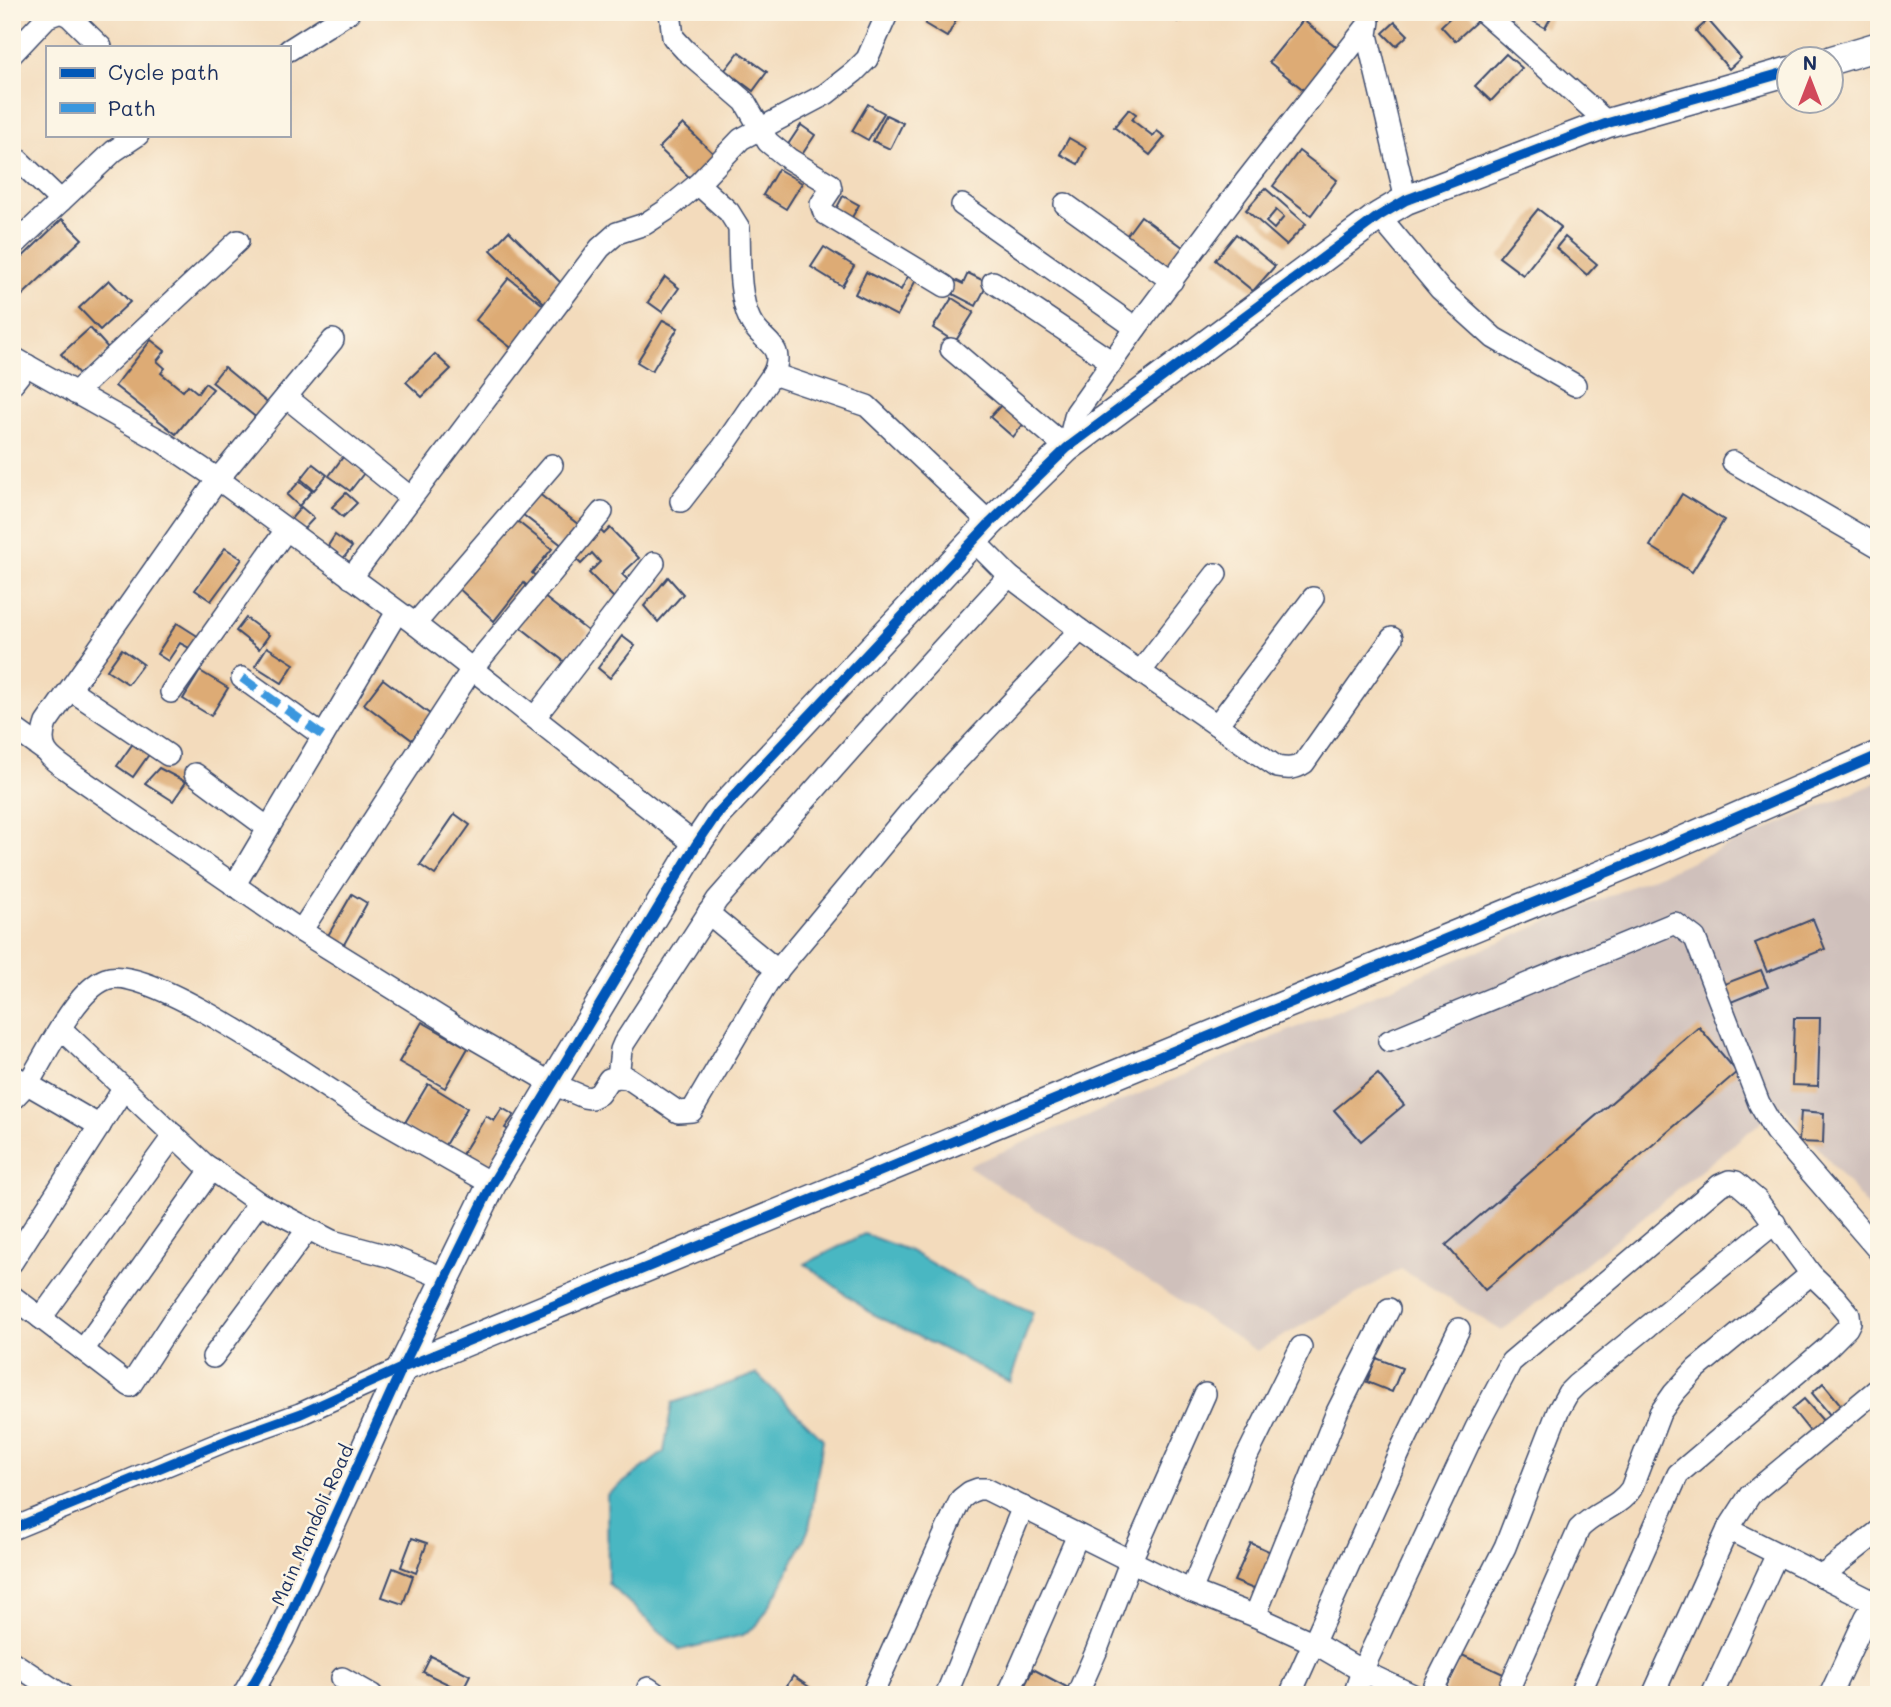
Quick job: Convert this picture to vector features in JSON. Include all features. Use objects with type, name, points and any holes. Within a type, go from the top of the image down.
[{"type":"street","points":[[12,54],[47,17],[61,12],[69,16],[100,46]]},
{"type":"street","points":[[290,49],[349,12]]},
{"type":"street","points":[[670,12],[671,29],[678,44],[745,102],[768,142],[789,159],[830,184],[831,189],[821,204],[824,213],[944,286]]},
{"type":"street","points":[[351,578],[600,248],[617,233],[653,219],[698,184],[735,145],[826,94],[854,72],[867,59],[888,12]]},
{"type":"street","points":[[1483,12],[1608,123]]},
{"type":"street","points":[[1370,19],[1367,35],[1406,201]]},
{"type":"street","points":[[951,349],[1068,448],[1076,413],[1136,328],[1370,19]]},
{"type":"street","points":[[1846,56],[1879,46]]},
{"type":"street","name":"Main Mandoli Road","points":[[247,1695],[280,1637],[402,1368],[492,1184],[696,845],[717,814],[981,531],[1068,448],[1379,216],[1406,201],[1608,123],[1776,75]]},
{"type":"street","points":[[12,247],[114,151],[136,136]]},
{"type":"street","points":[[12,153],[61,201]]},
{"type":"street","points":[[681,501],[723,447],[778,363],[774,348],[753,326],[744,301],[738,228],[729,212],[698,184]]},
{"type":"street","points":[[1065,204],[1172,281]]},
{"type":"street","points":[[962,205],[1136,328]]},
{"type":"street","points":[[1379,216],[1440,289],[1494,338],[1575,385]]},
{"type":"street","points":[[75,393],[238,241]]},
{"type":"street","points":[[993,282],[1112,362]]},
{"type":"street","points":[[44,750],[42,736],[46,723],[218,480],[333,340]]},
{"type":"street","points":[[12,384],[20,361],[163,442],[415,624],[696,845]]},
{"type":"street","points":[[773,374],[867,406],[981,531],[1009,576],[1080,630],[1278,767],[1297,768],[1313,752],[1392,638]]},
{"type":"street","points":[[286,397],[411,498]]},
{"type":"street","points":[[1733,462],[1879,547]]},
{"type":"street","points":[[415,624],[552,465]]},
{"type":"street","points":[[301,931],[472,669],[602,512]]},
{"type":"street","points":[[171,692],[286,530]]},
{"type":"street","points":[[535,717],[654,563]]},
{"type":"street","points":[[1140,672],[1216,574]]},
{"type":"street","points":[[618,1077],[624,1043],[708,913],[1009,576]]},
{"type":"street","points":[[1217,725],[1313,598]]},
{"type":"street","points":[[234,886],[397,612]]},
{"type":"street","points":[[12,727],[44,750],[54,761],[301,931],[551,1083],[591,1098],[599,1094],[610,1079],[628,1078],[678,1112],[692,1111],[768,982],[918,802],[1080,630]]},
{"type":"street","points":[[242,678],[323,736]]},
{"type":"street","points":[[71,690],[168,755]]},
{"type":"street","points":[[12,1529],[230,1439],[300,1414],[402,1368],[1639,859],[1879,755]]},
{"type":"street","points":[[194,774],[268,828]]},
{"type":"street","points":[[708,913],[778,971]]},
{"type":"street","points":[[1389,1041],[1675,923],[1695,938],[1759,1103],[1775,1131],[1879,1251]]},
{"type":"street","points":[[12,1100],[20,1079],[61,1029],[76,1004],[104,980],[118,977],[135,980],[199,1008],[361,1110],[492,1184]]},
{"type":"street","points":[[61,1029],[212,1169],[260,1203],[332,1241],[392,1257],[446,1279]]},
{"type":"street","points":[[20,1079],[100,1126]]},
{"type":"street","points":[[12,1262],[124,1088]]},
{"type":"street","points":[[41,1318],[174,1135]]},
{"type":"street","points":[[83,1350],[212,1169]]},
{"type":"street","points":[[1354,1695],[1362,1671],[1476,1428],[1511,1362],[1720,1185],[1729,1181],[1743,1186],[1775,1223],[1811,1274],[1849,1314],[1850,1322],[1847,1328],[1678,1474],[1579,1695]]},
{"type":"street","points":[[12,1296],[130,1386],[172,1322],[260,1203]]},
{"type":"street","points":[[1430,1695],[1504,1547],[1558,1411],[1568,1393],[1645,1327],[1775,1223]]},
{"type":"street","points":[[213,1357],[308,1230]]},
{"type":"street","points":[[1506,1695],[1579,1529],[1586,1521],[1624,1500],[1632,1489],[1660,1413],[1674,1392],[1696,1369],[1811,1274]]},
{"type":"street","points":[[1255,1616],[1337,1412],[1389,1309]]},
{"type":"street","points":[[1290,1695],[1400,1451],[1459,1328]]},
{"type":"street","points":[[1191,1591],[1246,1458],[1301,1347]]},
{"type":"street","points":[[1653,1695],[1728,1529],[1750,1495],[1879,1388]]},
{"type":"street","points":[[1077,1695],[1131,1560],[1205,1394]]},
{"type":"street","points":[[872,1695],[961,1499],[978,1489],[986,1489],[1191,1591],[1314,1643],[1362,1671],[1413,1695]]},
{"type":"street","points":[[946,1695],[1023,1507]]},
{"type":"street","points":[[1728,1529],[1822,1576],[1876,1599],[1830,1695]]},
{"type":"street","points":[[1822,1576],[1879,1531]]},
{"type":"street","points":[[1008,1695],[1078,1535]]},
{"type":"street","points":[[1712,1695],[1777,1554]]},
{"type":"street","points":[[12,1662],[62,1695]]},
{"type":"street","points":[[342,1678],[372,1695]]},
{"type":"shaded area","points":[[1879,782],[1879,1220],[1782,1105],[1502,1331],[1401,1269],[1257,1351],[968,1166]]},
{"type":"water","points":[[864,1234],[910,1251],[973,1287],[1033,1312],[1010,1382],[872,1314],[805,1264]]},
{"type":"water","points":[[757,1374],[823,1439],[809,1529],[778,1592],[757,1625],[743,1635],[680,1650],[608,1583],[607,1495],[664,1452],[672,1403]]},
{"type":"building","points":[[932,12],[949,12],[958,17],[947,37],[925,24]]},
{"type":"building","points":[[1164,12],[1186,12],[1178,22]]},
{"type":"building","points":[[1456,12],[1469,12],[1477,21],[1455,41],[1441,26]]},
{"type":"building","points":[[1517,12],[1554,12],[1545,28]]},
{"type":"building","points":[[1303,20],[1339,49],[1305,91],[1269,62]]},
{"type":"building","points":[[1708,20],[1741,58],[1729,69],[1696,31]]},
{"type":"building","points":[[1395,22],[1408,35],[1396,46],[1383,33]]},
{"type":"building","points":[[739,52],[767,72],[753,91],[725,70]]},
{"type":"building","points":[[1506,54],[1522,68],[1491,101],[1475,86]]},
{"type":"building","points":[[868,104],[884,113],[868,140],[852,131]]},
{"type":"building","points":[[1129,109],[1136,114],[1132,120],[1153,136],[1157,131],[1165,137],[1150,155],[1114,127]]},
{"type":"building","points":[[886,115],[903,123],[890,149],[873,141]]},
{"type":"building","points":[[683,124],[716,156],[692,180],[659,148]]},
{"type":"building","points":[[801,125],[815,135],[801,156],[787,146]]},
{"type":"building","points":[[1069,138],[1086,148],[1078,164],[1060,154]]},
{"type":"building","points":[[1299,151],[1337,180],[1311,215],[1273,186]]},
{"type":"building","points":[[778,169],[802,183],[786,209],[763,195]]},
{"type":"building","points":[[1265,188],[1306,224],[1286,245],[1246,210]],"holes":[[[1276,210],[1284,217],[1274,229],[1266,222]]]},
{"type":"building","points":[[843,196],[859,205],[850,221],[834,213]]},
{"type":"building","points":[[1538,209],[1561,227],[1523,275],[1499,257]]},
{"type":"building","points":[[1141,216],[1184,248],[1167,271],[1124,239]]},
{"type":"building","points":[[62,219],[82,239],[12,305],[12,267]]},
{"type":"building","points":[[509,231],[564,286],[546,305],[491,250]]},
{"type":"building","points":[[1236,234],[1275,266],[1253,291],[1215,260]]},
{"type":"building","points":[[1565,237],[1597,264],[1587,275],[1556,248]]},
{"type":"building","points":[[824,247],[854,266],[842,286],[811,267]]},
{"type":"building","points":[[866,272],[901,290],[908,276],[916,280],[897,316],[855,294]]},
{"type":"building","points":[[968,273],[988,283],[976,306],[947,291],[953,279],[963,284]]},
{"type":"building","points":[[665,277],[679,288],[662,312],[648,302]]},
{"type":"building","points":[[509,278],[547,308],[514,350],[476,320]]},
{"type":"building","points":[[109,280],[130,302],[100,330],[79,308]]},
{"type":"building","points":[[952,298],[974,312],[955,342],[933,328]]},
{"type":"building","points":[[663,320],[678,328],[652,371],[637,362]]},
{"type":"building","points":[[90,328],[109,349],[80,375],[61,354]]},
{"type":"building","points":[[151,340],[165,351],[157,361],[165,368],[161,373],[183,391],[188,385],[198,393],[205,383],[213,389],[176,434],[115,386]]},
{"type":"building","points":[[435,354],[451,369],[422,397],[406,382]]},
{"type":"building","points":[[224,367],[270,405],[258,419],[212,382]]},
{"type":"building","points":[[1003,403],[1025,422],[1013,437],[990,417]]},
{"type":"building","points":[[343,457],[364,473],[350,491],[329,476]]},
{"type":"building","points":[[313,464],[327,475],[314,490],[301,479]]},
{"type":"building","points":[[300,481],[312,491],[299,506],[287,495]]},
{"type":"building","points":[[346,493],[357,503],[343,517],[332,507]]},
{"type":"building","points":[[538,493],[579,525],[563,546],[522,514]]},
{"type":"building","points":[[1682,494],[1724,520],[1692,572],[1650,546]]},
{"type":"building","points":[[301,507],[314,518],[303,530],[290,520]]},
{"type":"building","points":[[512,517],[552,549],[532,573],[541,581],[533,591],[524,583],[494,621],[455,585]]},
{"type":"building","points":[[610,528],[639,558],[622,574],[628,580],[622,586],[628,592],[618,602],[589,573],[600,562],[592,553],[581,564],[572,555],[599,529],[604,534]]},
{"type":"building","points":[[335,535],[352,547],[342,560],[326,549]]},
{"type":"building","points":[[225,548],[242,559],[211,601],[195,590]]},
{"type":"building","points":[[668,577],[683,594],[658,622],[644,606]]},
{"type":"building","points":[[539,593],[589,632],[565,662],[515,623]]},
{"type":"building","points":[[246,618],[269,635],[259,649],[236,631]]},
{"type":"building","points":[[177,623],[199,637],[191,649],[180,643],[168,661],[157,654]]},
{"type":"building","points":[[622,636],[635,646],[610,678],[598,668]]},
{"type":"building","points":[[267,647],[294,664],[282,683],[255,666]]},
{"type":"building","points":[[122,649],[143,664],[128,684],[107,670]]},
{"type":"building","points":[[200,671],[228,688],[211,716],[183,699]]},
{"type":"building","points":[[383,679],[431,715],[412,740],[364,704]]},
{"type":"building","points":[[134,742],[150,753],[133,777],[117,766]]},
{"type":"building","points":[[159,768],[186,782],[173,801],[145,783]]},
{"type":"building","points":[[455,814],[470,825],[435,875],[420,865]]},
{"type":"building","points":[[352,894],[367,903],[342,948],[326,939]]},
{"type":"building","points":[[1813,919],[1825,949],[1767,972],[1755,943]]},
{"type":"building","points":[[1761,970],[1768,987],[1731,1002],[1724,984]]},
{"type":"building","points":[[1794,1018],[1820,1018],[1818,1086],[1792,1085]]},
{"type":"building","points":[[422,1022],[468,1048],[445,1088],[399,1062]]},
{"type":"building","points":[[1699,1027],[1737,1072],[1485,1290],[1446,1245]]},
{"type":"building","points":[[1378,1074],[1404,1105],[1361,1141],[1334,1110]]},
{"type":"building","points":[[428,1084],[467,1108],[442,1150],[403,1126]]},
{"type":"building","points":[[502,1108],[514,1115],[505,1128],[512,1132],[485,1178],[458,1161],[486,1116],[494,1121]]},
{"type":"building","points":[[1801,1111],[1824,1113],[1823,1143],[1799,1142]]},
{"type":"building","points":[[1376,1358],[1402,1368],[1392,1392],[1367,1382]]},
{"type":"building","points":[[1823,1383],[1841,1405],[1830,1415],[1812,1393]]},
{"type":"building","points":[[1804,1399],[1825,1423],[1812,1434],[1792,1409]]},
{"type":"building","points":[[412,1538],[427,1543],[416,1573],[401,1567]]},
{"type":"building","points":[[1251,1543],[1273,1553],[1256,1590],[1234,1581]]},
{"type":"building","points":[[393,1568],[413,1576],[403,1604],[382,1597]]},
{"type":"building","points":[[1462,1655],[1512,1678],[1504,1695],[1443,1695]]},
{"type":"building","points":[[431,1656],[470,1675],[462,1691],[423,1672]]},
{"type":"building","points":[[1033,1669],[1074,1691],[1072,1695],[1020,1695]]},
{"type":"building","points":[[793,1676],[821,1695],[781,1695]]},
{"type":"marked path","points":[[242,678],[323,736]]},
{"type":"cycle path","points":[[247,1695],[280,1637],[402,1368],[492,1184],[696,845],[717,814],[990,523],[1067,448],[1379,216],[1406,200],[1608,123],[1776,75]]},
{"type":"cycle path","points":[[12,1529],[230,1439],[300,1414],[402,1368],[1652,854],[1879,755]]}]
